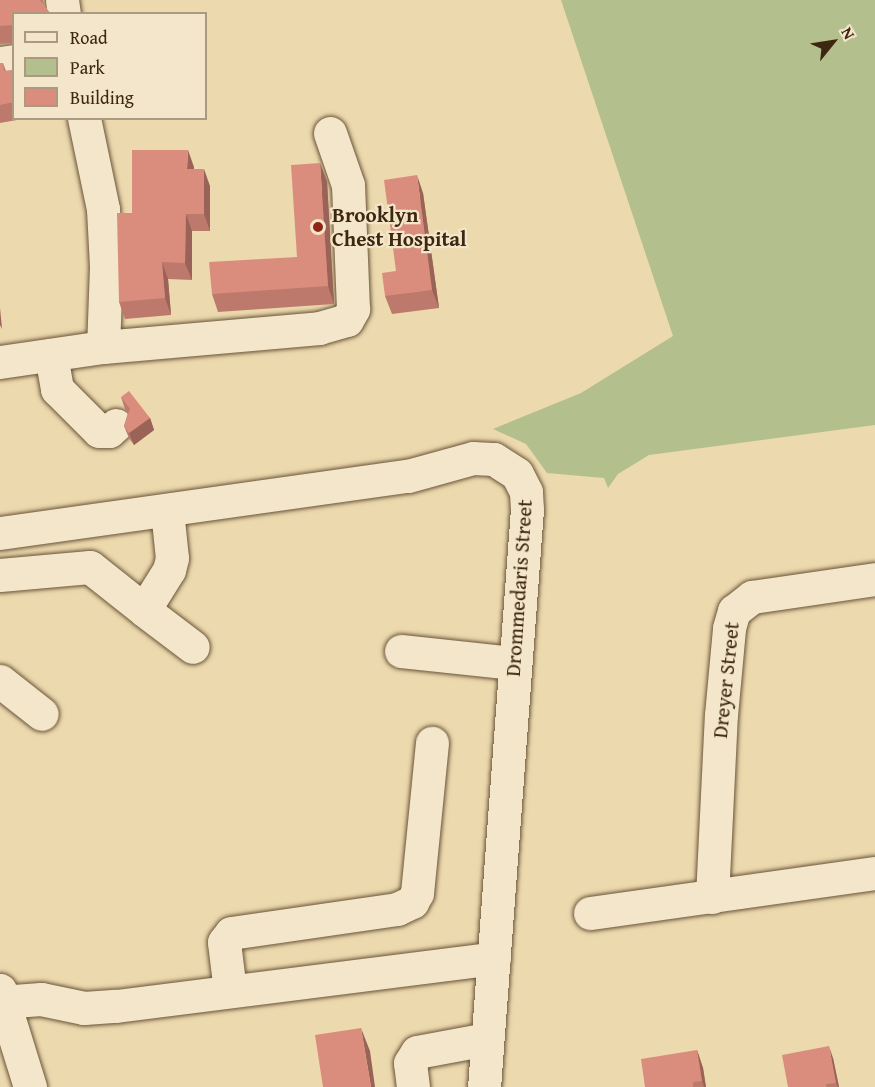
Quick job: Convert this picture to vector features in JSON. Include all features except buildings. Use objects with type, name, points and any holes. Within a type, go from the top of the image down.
[{"type":"street","points":[[84,120],[103,209],[106,267],[103,347]]},
{"type":"street","points":[[0,362],[103,347],[319,328],[346,320],[353,309],[348,185],[330,133]]},
{"type":"street","points":[[51,355],[57,389],[99,431],[109,431],[116,425]]},
{"type":"street","name":"Drommedaris Street","points":[[0,533],[408,476],[472,458],[504,462],[523,482],[527,509],[484,1087]]},
{"type":"street","points":[[144,610],[169,570],[172,558],[167,510]]},
{"type":"street","points":[[0,575],[90,567],[193,647]]},
{"type":"street","name":"Dreyer Street","points":[[712,897],[721,715],[729,628],[734,611],[752,597],[875,579]]},
{"type":"street","points":[[401,651],[514,663]]},
{"type":"street","points":[[0,681],[42,714]]},
{"type":"street","points":[[230,991],[224,942],[231,933],[397,909],[412,902],[417,893],[432,743]]},
{"type":"street","points":[[590,913],[875,873]]},
{"type":"street","points":[[30,1087],[1,998],[41,999],[95,1007],[494,958]]},
{"type":"street","points":[[413,1087],[410,1063],[417,1052],[487,1039]]},
{"type":"green space","points":[[561,0],[875,0],[875,425],[649,455],[618,474],[608,488],[604,478],[547,473],[526,444],[493,429],[581,393],[673,336]]},
{"type":"place","name":"Brooklyn Chest Hospital","points":[[318,227]]}]
